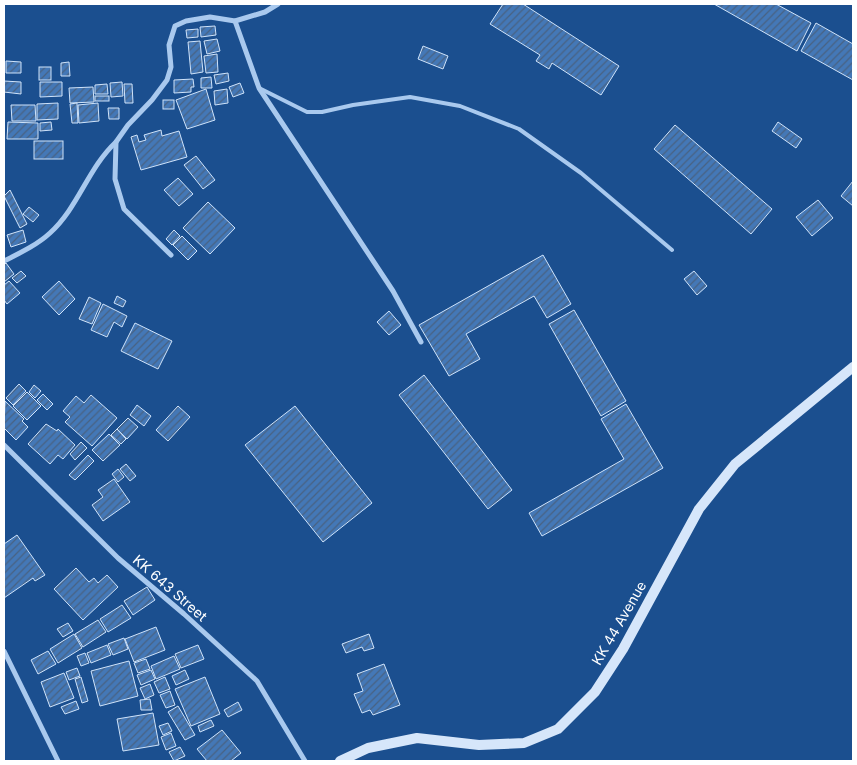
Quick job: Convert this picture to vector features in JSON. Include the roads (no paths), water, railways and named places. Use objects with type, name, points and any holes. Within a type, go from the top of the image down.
[{"type":"main road","name":"KK 44 Avenue","points":[[340,761],[368,748],[417,738],[479,745],[524,743],[558,729],[595,692],[623,649],[698,509],[735,464],[853,367]]},
{"type":"street","points":[[4,261],[29,248],[50,233],[65,216],[103,154],[116,142],[128,125],[168,80],[171,67],[169,45],[175,26],[186,21],[210,18],[235,21],[265,12],[278,4]]},
{"type":"street","points":[[235,21],[259,88],[393,292],[421,342]]},
{"type":"street","points":[[116,142],[115,179],[124,209],[171,255]]},
{"type":"street","name":"KK 643 Street","points":[[4,445],[118,558],[184,614],[257,681],[305,761]]},
{"type":"street","points":[[4,651],[58,761]]},
{"type":"lane","points":[[259,88],[307,112],[322,112],[353,105],[410,97],[460,106],[519,129],[581,173],[672,250]]}]
